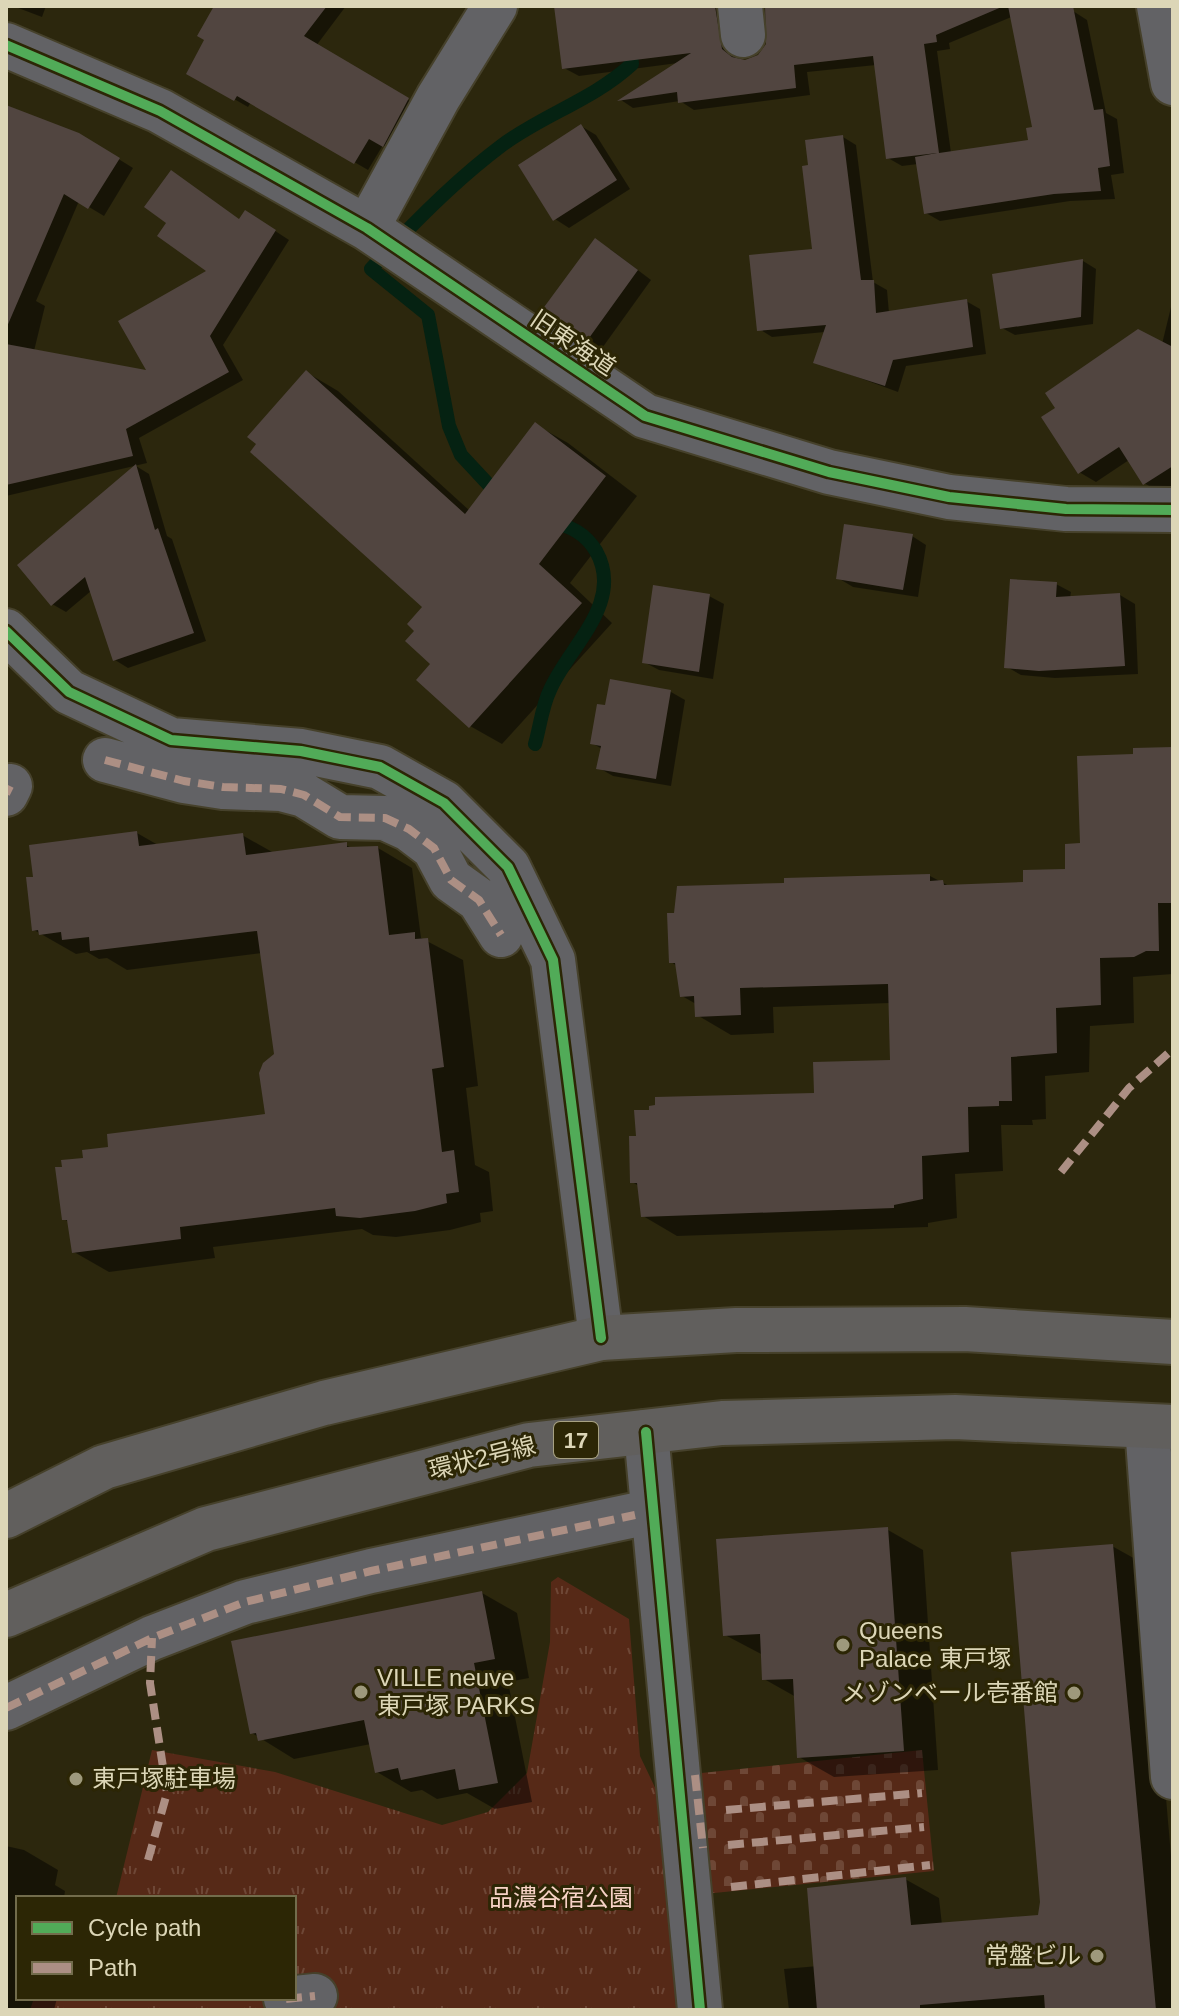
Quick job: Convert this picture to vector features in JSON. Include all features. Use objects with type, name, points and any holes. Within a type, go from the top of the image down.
[{"type":"main road","points":[[6,1516],[104,1467],[324,1403],[601,1338],[736,1330],[965,1329],[1173,1342]]},
{"type":"main road","name":"環状2号線","points":[[6,1615],[206,1529],[529,1445],[722,1423],[955,1417],[1160,1426]]},
{"type":"street","points":[[384,239],[438,98],[495,6]]},
{"type":"street","points":[[1159,6],[1173,83]]},
{"type":"street","name":"旧東海道","points":[[6,45],[160,111],[384,239],[645,416],[829,472],[949,497],[1066,509],[1173,510]]},
{"type":"street","points":[[6,631],[69,692],[171,740],[301,751],[380,767],[444,803],[508,867],[553,960],[601,1338]]},
{"type":"street","points":[[105,760],[184,781],[223,787],[281,789],[304,795],[340,817],[385,818],[409,829],[434,848],[451,880],[479,900],[501,935]]},
{"type":"street","points":[[1160,1426],[1173,1777]]},
{"type":"street","points":[[646,1432],[700,2010]]},
{"type":"street","points":[[6,1708],[152,1638],[245,1602],[371,1571],[635,1515]]},
{"type":"green space","name":"品濃谷宿公園","points":[[558,1577],[629,1619],[640,1756],[661,1800],[688,2010],[30,2010],[33,2000],[296,2000],[296,1896],[116,1896],[152,1750],[275,1772],[442,1825],[488,1812],[527,1773],[550,1642],[551,1582]]},
{"type":"green space","points":[[922,1750],[934,1871],[704,1894],[692,1774]]},
{"type":"building","points":[[214,6],[327,6],[304,36],[409,98],[383,147],[369,139],[354,164],[237,96],[234,101],[186,74],[204,40],[197,36]]},
{"type":"building","points":[[554,6],[715,6],[722,49],[732,57],[745,60],[758,55],[766,44],[765,6],[1004,6],[936,35],[937,42],[924,44],[939,153],[1028,140],[1026,128],[1032,127],[1008,6],[1073,6],[1094,110],[1103,109],[1110,166],[1098,168],[1101,191],[1054,194],[924,214],[915,157],[937,153],[886,159],[873,56],[794,65],[796,88],[678,103],[677,92],[617,101],[691,53],[562,69]]},
{"type":"building","points":[[6,105],[79,133],[120,158],[88,209],[64,194],[6,329]]},
{"type":"building","points":[[581,124],[617,180],[553,221],[518,165]]},
{"type":"building","points":[[843,135],[861,280],[874,280],[876,313],[967,299],[973,347],[893,360],[885,386],[813,363],[826,325],[757,331],[749,255],[812,249],[802,166],[808,165],[805,140]]},
{"type":"building","points":[[171,170],[239,219],[245,210],[276,230],[210,336],[229,372],[126,429],[133,456],[6,485],[6,344],[146,370],[118,321],[206,271],[157,236],[166,223],[144,207]]},
{"type":"building","points":[[595,238],[638,270],[584,345],[539,314]]},
{"type":"building","points":[[1083,259],[1081,317],[1000,329],[992,274]]},
{"type":"building","points":[[1138,329],[1173,347],[1173,466],[1143,485],[1119,447],[1078,474],[1041,417],[1055,408],[1045,393]]},
{"type":"building","points":[[306,370],[465,514],[535,422],[606,476],[539,564],[582,603],[469,728],[416,680],[430,664],[405,641],[414,631],[407,624],[422,607],[250,452],[256,444],[247,437]]},
{"type":"building","points":[[136,464],[155,530],[158,528],[194,633],[113,661],[85,577],[51,606],[17,565]]},
{"type":"building","points":[[844,524],[913,534],[903,590],[836,579]]},
{"type":"building","points":[[1010,579],[1057,582],[1056,597],[1120,593],[1125,666],[1039,671],[1004,668]]},
{"type":"building","points":[[653,585],[710,594],[699,672],[642,663]]},
{"type":"building","points":[[610,679],[671,690],[656,779],[596,769],[601,746],[590,744],[597,704],[605,705]]},
{"type":"building","points":[[1173,747],[1173,903],[1158,903],[1159,951],[1146,951],[1134,957],[1100,958],[1101,1005],[1056,1008],[1057,1053],[1011,1057],[1012,1101],[999,1101],[999,1106],[968,1107],[969,1152],[922,1156],[923,1199],[894,1205],[894,1208],[641,1217],[637,1183],[630,1183],[629,1136],[636,1136],[634,1110],[649,1110],[649,1106],[655,1105],[655,1097],[814,1093],[813,1062],[890,1060],[888,984],[740,988],[741,1015],[695,1017],[694,996],[680,997],[675,963],[669,963],[667,913],[674,913],[677,886],[784,883],[784,878],[930,874],[930,881],[943,880],[944,885],[1023,882],[1023,870],[1065,869],[1065,844],[1080,843],[1077,756],[1133,754],[1133,748]]},
{"type":"building","points":[[137,831],[139,846],[243,833],[246,855],[347,842],[347,847],[378,846],[389,935],[415,932],[415,939],[428,938],[444,1067],[432,1069],[442,1152],[454,1150],[459,1192],[446,1194],[447,1203],[415,1211],[360,1218],[336,1216],[335,1208],[180,1227],[181,1239],[72,1253],[67,1220],[62,1220],[55,1167],[62,1167],[61,1160],[83,1158],[82,1150],[108,1147],[107,1134],[265,1114],[259,1073],[263,1063],[274,1054],[257,931],[90,951],[89,937],[62,940],[61,932],[39,935],[38,930],[32,931],[26,877],[33,877],[29,845]]},
{"type":"building","name":"Queens Palace 東戸塚","points":[[888,1527],[904,1751],[797,1758],[793,1679],[762,1680],[760,1634],[723,1636],[716,1539]]},
{"type":"building","points":[[1113,1544],[1156,2010],[1045,2010],[1044,1995],[920,2005],[920,2010],[817,2010],[807,1888],[906,1877],[911,1925],[1038,1915],[1040,1902],[1011,1552]]},
{"type":"building","name":"VILLE neuve 東戸塚 PARKS","points":[[482,1591],[495,1659],[474,1663],[498,1783],[459,1790],[455,1769],[401,1780],[398,1768],[375,1773],[364,1720],[258,1741],[256,1733],[250,1734],[231,1641]]},
{"type":"waterway","points":[[501,498],[461,455],[449,426],[428,315],[371,269],[433,204],[483,160],[517,135],[601,88],[632,64],[626,6]]},
{"type":"waterway","points":[[535,744],[550,690],[591,624],[604,588],[603,570],[592,545],[576,531],[551,522]]},
{"type":"marked path","points":[[105,760],[184,781],[223,787],[281,789],[304,795],[340,817],[385,818],[409,829],[434,848],[451,880],[479,900],[501,935]]},
{"type":"marked path","points":[[6,794],[10,786]]},
{"type":"marked path","points":[[1061,1172],[1129,1088],[1173,1049]]},
{"type":"marked path","points":[[6,1708],[152,1638],[245,1602],[371,1571],[635,1515]]},
{"type":"marked path","points":[[148,1860],[167,1793],[150,1683],[152,1638]]},
{"type":"marked path","points":[[695,1775],[703,1848]]},
{"type":"marked path","points":[[726,1810],[922,1793]]},
{"type":"marked path","points":[[728,1845],[924,1827]]},
{"type":"marked path","points":[[731,1887],[930,1865]]},
{"type":"marked path","points":[[296,1998],[315,1996]]},
{"type":"cycle path","points":[[6,45],[160,111],[367,228],[645,416],[829,472],[949,497],[1066,509],[1173,510]]},
{"type":"cycle path","points":[[6,631],[69,692],[171,740],[301,751],[380,767],[444,803],[508,867],[553,960],[601,1338]]},
{"type":"cycle path","points":[[646,1432],[700,2010]]},
{"type":"place","name":"Queens Palace 東戸塚","points":[[843,1645]]},
{"type":"place","name":"VILLE neuve 東戸塚 PARKS","points":[[361,1692]]},
{"type":"place","name":"メゾンベール壱番館","points":[[1074,1693]]},
{"type":"place","name":"東戸塚駐車場","points":[[76,1779]]},
{"type":"place","name":"常盤ビル","points":[[1097,1956]]}]
